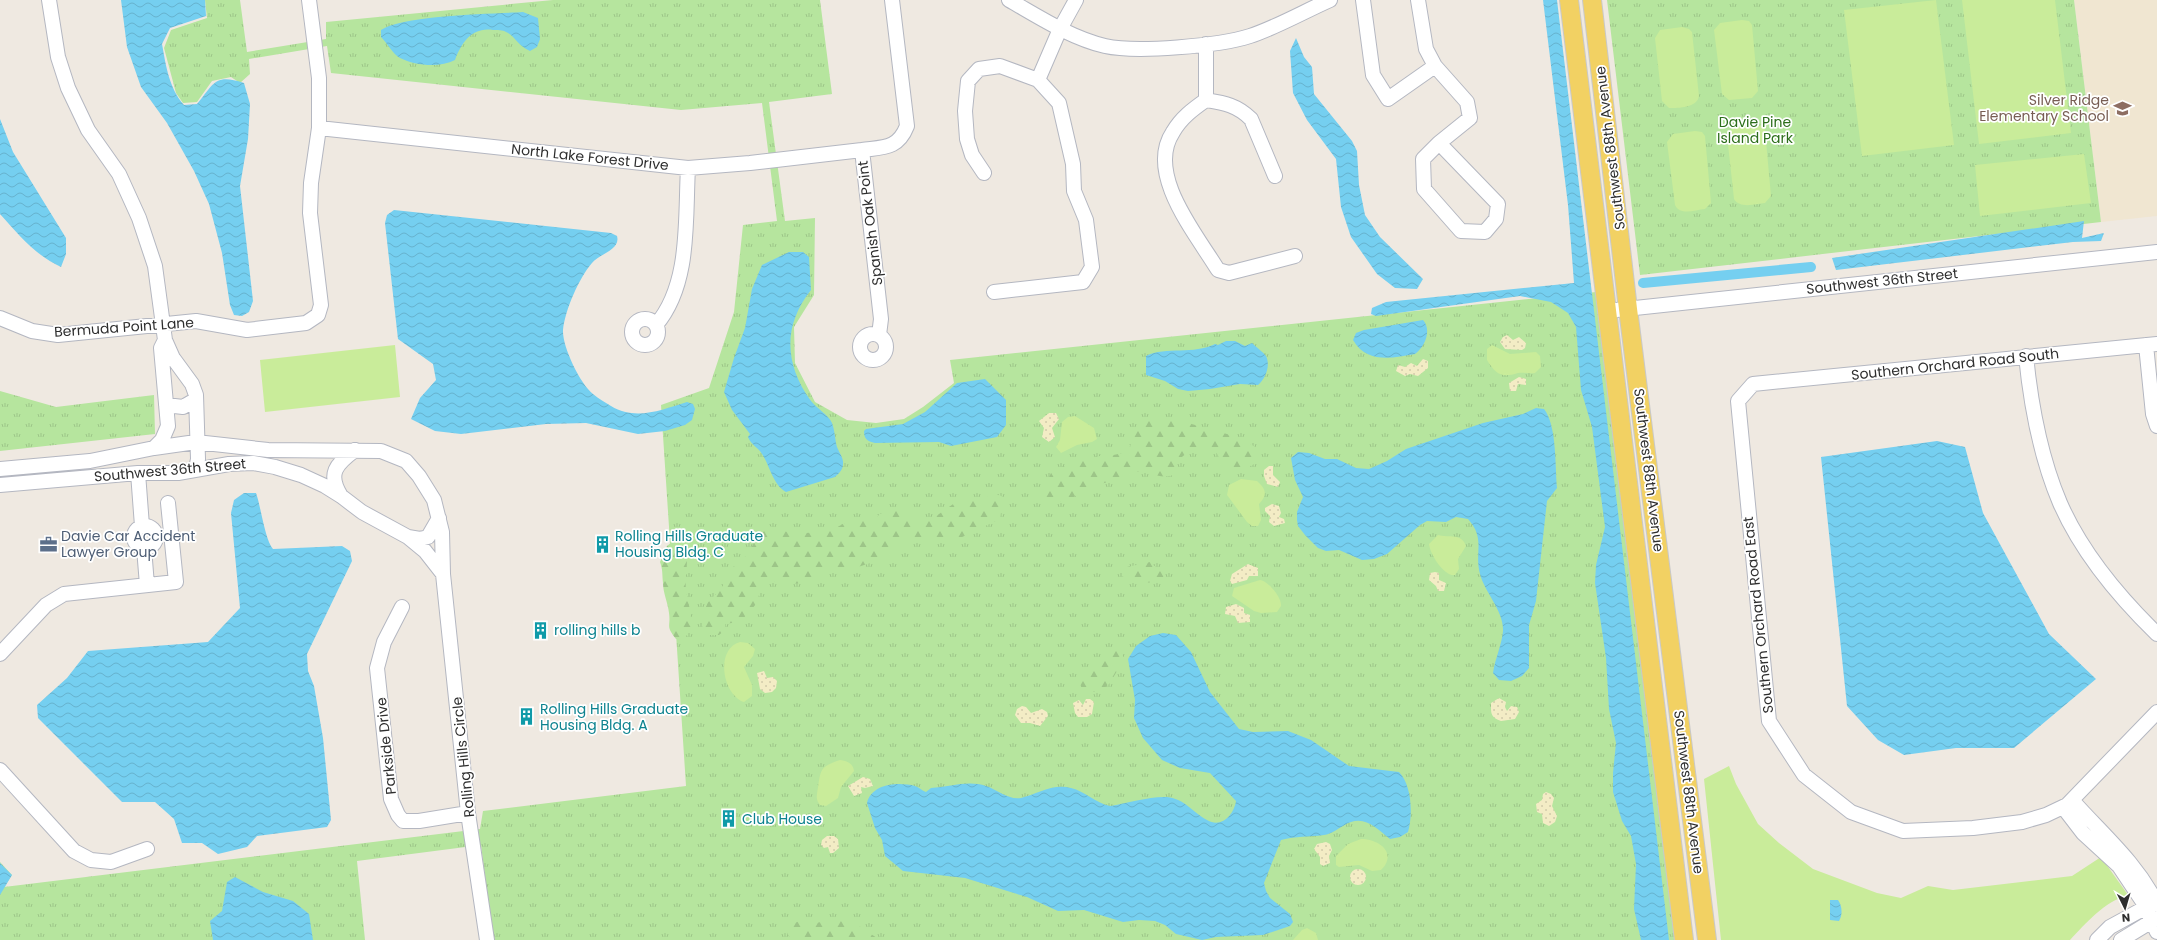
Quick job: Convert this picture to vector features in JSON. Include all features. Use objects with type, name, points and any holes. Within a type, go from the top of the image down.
[{"type":"main road","name":"Southwest 88th Avenue","points":[[1569,0],[1684,940]]},
{"type":"main road","name":"Southwest 88th Avenue","points":[[1592,0],[1628,309],[1707,940]]},
{"type":"street","points":[[49,0],[58,57],[68,88],[88,130],[119,174],[139,218],[155,266],[166,340],[173,358],[192,384],[195,400],[198,459],[196,470]]},
{"type":"street","points":[[309,0],[319,78],[319,128]]},
{"type":"street","name":"Spanish Oak Point","points":[[879,335],[882,319],[862,150],[892,145],[903,137],[907,126],[892,0]]},
{"type":"street","points":[[1009,0],[1060,29],[1105,46],[1136,49],[1206,44],[1250,36],[1330,0]]},
{"type":"street","points":[[1038,80],[1060,29],[1076,0]]},
{"type":"street","points":[[1363,0],[1373,75],[1388,100],[1435,66]]},
{"type":"street","points":[[1418,0],[1426,49],[1435,66],[1467,102],[1470,118],[1439,143],[1423,159],[1424,189],[1461,231],[1485,232],[1496,219],[1498,204],[1439,143]]},
{"type":"street","points":[[1206,44],[1206,100]]},
{"type":"street","points":[[984,173],[972,155],[967,139],[965,111],[968,81],[979,69],[1000,66],[1038,80],[1059,103],[1073,164],[1074,191],[1086,220],[1092,267],[1083,282],[994,292]]},
{"type":"street","points":[[1275,176],[1250,119],[1244,112],[1229,103],[1206,100],[1187,114],[1172,133],[1165,151],[1165,173],[1174,197],[1218,270],[1229,273],[1294,256]]},
{"type":"street","name":"Bermuda Point Lane","points":[[0,318],[32,331],[58,335],[196,321],[247,330],[306,323],[318,315],[321,305],[310,213],[311,183],[319,128]]},
{"type":"street","name":"North Lake Forest Drive","points":[[319,128],[688,168],[750,163],[862,150]]},
{"type":"street","points":[[656,325],[667,312],[682,269],[688,168]]},
{"type":"street","name":"Southwest 36th Street","points":[[1607,311],[2157,252]]},
{"type":"street","points":[[154,448],[162,440],[168,426],[161,348],[166,340]]},
{"type":"street","points":[[2151,345],[2153,414],[2157,426]]},
{"type":"street","name":"Southern Orchard Road South","points":[[1753,384],[2026,356],[2151,345]]},
{"type":"street","points":[[2026,356],[2031,403],[2042,450],[2060,504],[2091,558],[2129,607],[2157,634]]},
{"type":"street","name":"Southern Orchard Road East","points":[[1753,384],[1738,401],[1769,721],[1804,775],[1851,812],[1903,831],[1973,828],[2022,822],[2046,815],[2068,803]]},
{"type":"street","points":[[166,405],[183,407],[195,400]]},
{"type":"street","name":"Southwest 36th Street","points":[[3,469],[90,461],[154,448],[196,442],[268,450],[381,451],[406,461],[419,476],[434,500],[442,532],[443,574]]},
{"type":"street","points":[[341,496],[334,485],[333,476],[342,460],[355,450]]},
{"type":"street","points":[[90,461],[92,477]]},
{"type":"street","name":"Southwest 36th Street","points":[[4,485],[138,472],[178,472],[229,464],[253,463],[275,467],[301,475],[341,496],[362,512],[408,537],[425,551],[443,574]]},
{"type":"street","points":[[3,469],[4,485]]},
{"type":"street","points":[[138,472],[142,526],[149,527],[156,534],[154,544],[144,548],[147,585]]},
{"type":"street","points":[[0,654],[46,605],[64,594],[176,582],[168,502]]},
{"type":"street","points":[[408,537],[420,539],[428,537],[439,518]]},
{"type":"street","name":"Rolling Hills Circle","points":[[443,574],[468,813],[487,940]]},
{"type":"street","name":"Parkside Drive","points":[[402,607],[384,642],[378,668],[391,799],[398,815],[403,821],[419,821],[468,813]]},
{"type":"street","points":[[2120,940],[2155,923],[2153,904],[2123,852],[2068,803],[2157,712]]},
{"type":"street","points":[[0,770],[74,850],[91,860],[111,862],[146,849]]},
{"type":"street","points":[[2097,940],[2110,927],[2153,904]]},
{"type":"shaded area","name":"Silver Ridge Elementary School","points":[[2074,0],[2157,0],[2157,216],[2101,222]]},
{"type":"green space","points":[[205,0],[240,0],[247,52],[326,39],[326,22],[553,0],[820,0],[832,94],[769,102],[785,221],[815,218],[814,295],[794,327],[795,363],[815,402],[847,420],[876,423],[904,419],[923,407],[954,383],[950,360],[1596,292],[1676,940],[493,940],[481,845],[357,861],[365,940],[0,940],[0,862],[12,875],[4,887],[480,829],[483,811],[686,786],[661,405],[709,388],[734,312],[743,225],[777,221],[762,103],[681,110],[331,73],[327,46],[249,59],[250,74],[240,83],[231,77],[212,81],[197,102],[183,103],[176,93],[164,48],[171,30],[207,18]]},
{"type":"green space","name":"Davie Pine Island Park","points":[[1607,0],[2074,0],[2101,222],[1640,275]]},
{"type":"green space","points":[[1936,0],[1954,145],[1862,156],[1844,10]]},
{"type":"green space","points":[[1962,0],[2055,0],[2071,133],[1979,144]]},
{"type":"green space","points":[[1742,20],[1749,21],[1752,25],[1758,91],[1752,98],[1729,100],[1722,94],[1714,30],[1720,23]]},
{"type":"green space","points":[[1682,27],[1689,29],[1692,32],[1699,96],[1698,100],[1691,105],[1669,108],[1662,101],[1655,38],[1660,30]]},
{"type":"green space","points":[[1755,125],[1762,126],[1765,130],[1771,196],[1765,203],[1744,205],[1740,204],[1734,199],[1727,135],[1733,128]]},
{"type":"green space","points":[[1695,131],[1702,132],[1705,136],[1711,203],[1705,209],[1684,211],[1677,208],[1675,205],[1667,142],[1673,134]]},
{"type":"green space","points":[[2084,154],[2091,203],[1980,216],[1975,165]]},
{"type":"green space","points":[[395,345],[400,397],[265,412],[260,360]]},
{"type":"green space","points":[[1492,345],[1510,354],[1536,352],[1540,356],[1541,367],[1535,373],[1508,375],[1500,374],[1493,369],[1487,360],[1487,349]]},
{"type":"green space","points":[[0,391],[56,407],[154,395],[155,434],[0,451]]},
{"type":"green space","points":[[1075,416],[1094,428],[1097,439],[1092,442],[1077,445],[1061,453],[1056,447],[1060,440],[1062,422],[1068,417]]},
{"type":"green space","points":[[1152,417],[1181,421],[1241,438],[1255,447],[1261,458],[1249,467],[1234,470],[1223,469],[1223,464],[1215,450],[1205,449],[1191,451],[1179,460],[1173,475],[1159,476],[1141,472],[1135,473],[1127,476],[1119,483],[1105,483],[1072,498],[1044,504],[1042,493],[1051,473],[1055,470],[1082,460],[1128,451],[1136,432]]},
{"type":"green space","points":[[1241,479],[1257,481],[1264,489],[1264,498],[1259,504],[1261,520],[1258,526],[1252,526],[1247,522],[1227,495],[1229,485]]},
{"type":"green space","points":[[999,495],[1003,497],[1000,519],[958,539],[946,542],[923,537],[904,541],[890,555],[882,559],[852,569],[829,570],[821,573],[814,581],[793,584],[780,580],[771,582],[761,589],[756,604],[747,615],[738,622],[725,624],[725,630],[719,635],[709,635],[703,629],[702,623],[707,603],[721,589],[732,568],[747,555],[762,529],[769,526],[794,534],[830,531],[856,517],[872,524],[880,514],[891,510],[907,513],[919,524],[932,519],[956,502]]},
{"type":"green space","points":[[1438,535],[1461,539],[1466,546],[1458,559],[1459,569],[1455,575],[1451,575],[1442,569],[1432,553],[1429,544]]},
{"type":"green space","points":[[673,541],[681,542],[684,546],[687,558],[686,590],[691,627],[683,640],[676,639],[669,628],[669,613],[660,562],[667,546]]},
{"type":"green space","points":[[1150,562],[1164,574],[1163,581],[1144,583],[1124,580],[1122,572],[1127,567]]},
{"type":"green space","points":[[1260,580],[1267,583],[1277,594],[1281,602],[1281,606],[1277,612],[1261,613],[1254,611],[1232,596],[1234,588]]},
{"type":"green space","points":[[740,642],[748,643],[755,649],[753,656],[744,667],[752,685],[752,696],[744,702],[736,697],[731,690],[726,681],[724,672],[724,662],[727,653],[732,646]]},
{"type":"green space","points":[[1114,651],[1121,651],[1124,659],[1110,683],[1100,692],[1083,692],[1079,681],[1082,676],[1086,671]]},
{"type":"green space","points":[[840,760],[849,763],[854,771],[841,787],[838,798],[826,806],[820,805],[817,801],[817,797],[821,772],[825,767]]},
{"type":"green space","points":[[1729,766],[1736,784],[1758,824],[1779,843],[1813,869],[1877,893],[1901,898],[1928,886],[1953,890],[2072,876],[2101,857],[2128,895],[2119,898],[2103,908],[2070,940],[1721,940],[1704,779]]},
{"type":"green space","points":[[1361,839],[1374,841],[1384,848],[1388,858],[1386,864],[1381,870],[1372,871],[1359,865],[1339,867],[1336,865],[1336,856],[1348,844]]},
{"type":"green space","points":[[833,919],[859,926],[880,940],[791,940],[787,933],[792,924],[802,920],[812,924]]},
{"type":"green space","points":[[1307,928],[1316,933],[1318,940],[1293,940],[1302,930]]},
{"type":"sand","points":[[1507,335],[1513,340],[1519,337],[1526,343],[1525,348],[1522,350],[1505,349],[1500,342],[1503,337]]},
{"type":"sand","points":[[1423,359],[1428,361],[1428,368],[1418,376],[1410,374],[1405,376],[1396,371],[1398,365],[1405,367],[1411,363],[1417,366]]},
{"type":"sand","points":[[1519,377],[1526,379],[1526,385],[1518,384],[1516,391],[1510,391],[1509,383]]},
{"type":"sand","points":[[1049,413],[1056,413],[1059,419],[1052,428],[1055,437],[1049,442],[1042,437],[1044,428],[1039,421]]},
{"type":"sand","points":[[1269,466],[1273,466],[1273,475],[1280,482],[1278,487],[1267,484],[1264,476],[1264,470]]},
{"type":"sand","points":[[1272,504],[1279,506],[1281,513],[1279,517],[1284,519],[1285,523],[1274,526],[1269,522],[1270,516],[1265,511],[1265,508]]},
{"type":"sand","points":[[1248,564],[1258,568],[1258,576],[1249,576],[1247,580],[1232,584],[1230,581],[1232,574]]},
{"type":"sand","points":[[1430,573],[1439,573],[1439,580],[1446,583],[1444,591],[1438,591],[1436,586],[1429,580]]},
{"type":"sand","points":[[1236,604],[1244,608],[1244,613],[1250,615],[1250,622],[1238,623],[1235,616],[1225,614],[1226,607]]},
{"type":"sand","points":[[764,671],[767,678],[773,677],[777,681],[776,688],[772,692],[765,693],[760,689],[757,673]]},
{"type":"sand","points":[[1499,698],[1506,702],[1505,707],[1507,711],[1511,706],[1517,707],[1519,712],[1515,719],[1501,721],[1493,716],[1491,712],[1491,703]]},
{"type":"sand","points":[[1086,699],[1090,699],[1094,702],[1092,714],[1087,717],[1078,717],[1075,713],[1073,703],[1079,700],[1083,705]]},
{"type":"sand","points":[[1022,706],[1026,707],[1031,713],[1042,709],[1047,712],[1048,716],[1040,726],[1030,723],[1021,723],[1015,715],[1017,709]]},
{"type":"sand","points":[[863,777],[870,779],[873,786],[865,788],[861,787],[862,793],[854,796],[848,786]]},
{"type":"sand","points":[[1546,792],[1551,794],[1554,798],[1552,806],[1557,816],[1555,822],[1549,826],[1543,823],[1542,814],[1537,812],[1536,804],[1542,800],[1543,794]]},
{"type":"sand","points":[[827,836],[834,836],[838,839],[839,848],[833,853],[830,853],[828,847],[824,848],[821,845],[822,840]]},
{"type":"sand","points":[[1326,842],[1330,844],[1332,850],[1329,856],[1330,863],[1323,866],[1320,864],[1320,857],[1314,849],[1317,844]]},
{"type":"sand","points":[[1355,869],[1361,869],[1366,874],[1364,883],[1361,885],[1355,885],[1350,880],[1350,874]]},
{"type":"water","points":[[121,0],[205,0],[206,16],[170,28],[162,44],[172,84],[184,105],[197,104],[211,86],[220,80],[234,80],[244,83],[250,104],[248,139],[240,186],[253,301],[249,312],[242,316],[234,315],[230,305],[222,253],[209,204],[194,171],[167,123],[141,87],[127,47]]},
{"type":"water","points":[[1543,0],[1557,0],[1669,940],[1641,940],[1634,909],[1636,864],[1631,836],[1622,821],[1613,792],[1616,743],[1609,709],[1606,658],[1595,583],[1596,565],[1605,527],[1592,427],[1581,390],[1576,327],[1568,313],[1551,302],[1520,296],[1376,316],[1371,314],[1372,308],[1386,302],[1574,283],[1568,205]]},
{"type":"water","points":[[523,12],[538,18],[540,39],[537,47],[530,51],[505,31],[486,30],[474,33],[469,37],[461,47],[455,60],[449,63],[428,65],[413,63],[400,58],[381,37],[381,30],[392,25],[408,21],[449,16]]},
{"type":"water","points":[[1296,38],[1304,57],[1312,67],[1314,94],[1352,141],[1357,151],[1359,185],[1365,215],[1380,237],[1423,279],[1417,289],[1395,288],[1377,274],[1351,237],[1341,207],[1336,159],[1307,120],[1293,93],[1290,51]]},
{"type":"water","points":[[0,119],[13,152],[66,238],[66,254],[61,267],[43,257],[21,237],[0,214]]},
{"type":"water","points":[[394,210],[611,233],[617,236],[616,245],[592,263],[582,277],[573,295],[564,322],[563,330],[563,337],[569,355],[578,374],[588,389],[595,396],[611,406],[630,413],[649,413],[687,402],[693,404],[695,409],[692,420],[685,425],[665,431],[638,434],[586,423],[546,424],[461,434],[435,431],[411,419],[420,398],[436,380],[433,364],[398,339],[385,223],[387,215]]},
{"type":"water","points":[[2084,221],[2082,238],[2104,233],[2101,241],[2073,242],[1836,270],[1832,258]]},
{"type":"water","points":[[789,252],[803,252],[809,257],[811,290],[795,317],[790,345],[792,359],[802,387],[816,407],[828,417],[832,423],[843,466],[842,470],[835,477],[786,492],[778,485],[762,454],[749,440],[748,437],[750,434],[732,410],[724,392],[745,328],[752,289],[762,265]]},
{"type":"water","points":[[1423,320],[1427,329],[1426,338],[1422,347],[1415,354],[1381,358],[1365,353],[1353,340],[1356,333],[1364,330]]},
{"type":"water","points":[[1226,341],[1235,341],[1245,346],[1252,343],[1266,356],[1268,368],[1263,379],[1258,385],[1240,384],[1188,391],[1178,389],[1165,381],[1146,375],[1146,356],[1162,351],[1198,349],[1215,344],[1218,345]]},
{"type":"water","points":[[985,379],[1006,400],[1006,425],[997,437],[951,446],[939,442],[875,443],[865,438],[864,431],[866,429],[903,424],[925,412],[957,383]]},
{"type":"water","points":[[1536,408],[1544,409],[1551,425],[1555,447],[1557,488],[1547,501],[1536,601],[1529,625],[1529,668],[1522,676],[1511,681],[1499,680],[1493,673],[1500,646],[1503,624],[1501,616],[1482,581],[1478,566],[1477,533],[1468,519],[1456,517],[1446,522],[1427,521],[1420,525],[1387,554],[1374,559],[1362,560],[1339,550],[1326,551],[1318,548],[1298,526],[1297,512],[1303,497],[1295,480],[1291,458],[1298,452],[1309,453],[1325,459],[1337,459],[1356,468],[1369,469],[1387,461],[1406,449],[1483,423],[1523,414]]},
{"type":"water","points":[[1937,441],[1965,447],[1983,513],[2049,634],[2096,679],[2014,748],[1956,748],[1904,755],[1878,740],[1847,706],[1821,457]]},
{"type":"water","points":[[244,493],[256,493],[265,531],[273,549],[342,546],[350,551],[352,561],[307,654],[308,671],[314,686],[323,738],[331,820],[327,827],[257,836],[247,847],[218,854],[202,843],[182,843],[174,819],[155,802],[122,802],[38,718],[37,705],[67,678],[88,651],[208,642],[240,608],[231,513],[234,500]]},
{"type":"water","points":[[1163,633],[1176,635],[1191,652],[1210,692],[1239,729],[1253,732],[1288,731],[1311,740],[1349,766],[1399,772],[1407,784],[1409,792],[1411,817],[1408,832],[1400,837],[1390,839],[1374,826],[1363,821],[1357,821],[1350,822],[1332,833],[1281,840],[1264,883],[1270,898],[1290,914],[1293,922],[1290,926],[1263,935],[1216,937],[1202,940],[1176,934],[1165,925],[1155,921],[1139,920],[1123,922],[1084,910],[1058,911],[1027,897],[965,878],[903,871],[885,856],[882,840],[875,828],[867,803],[874,791],[894,784],[915,786],[926,792],[931,788],[979,784],[1012,798],[1021,798],[1051,788],[1064,787],[1081,792],[1110,806],[1146,799],[1167,797],[1179,800],[1202,817],[1212,822],[1218,823],[1226,819],[1233,811],[1236,801],[1210,773],[1180,768],[1162,760],[1143,738],[1134,718],[1135,700],[1128,659],[1136,646],[1150,636]]},
{"type":"water","points":[[0,863],[12,875],[0,895]]},
{"type":"water","points":[[235,877],[263,892],[293,901],[309,914],[313,940],[213,940],[210,921],[222,911],[227,882]]},
{"type":"water","points":[[1830,900],[1838,900],[1839,902],[1841,913],[1839,921],[1830,920]]},
{"type":"waterway","points":[[1643,283],[1811,267]]},
{"type":"place","name":"Silver Ridge Elementary School","points":[[2122,108]]},
{"type":"place","name":"Davie Car Accident Lawyer Group","points":[[48,544]]},
{"type":"place","name":"Rolling Hills Graduate Housing Bldg. C","points":[[602,544]]},
{"type":"place","name":"rolling hills b","points":[[541,630]]},
{"type":"place","name":"Rolling Hills Graduate Housing Bldg. A","points":[[527,717]]},
{"type":"place","name":"Club House","points":[[729,819]]}]
